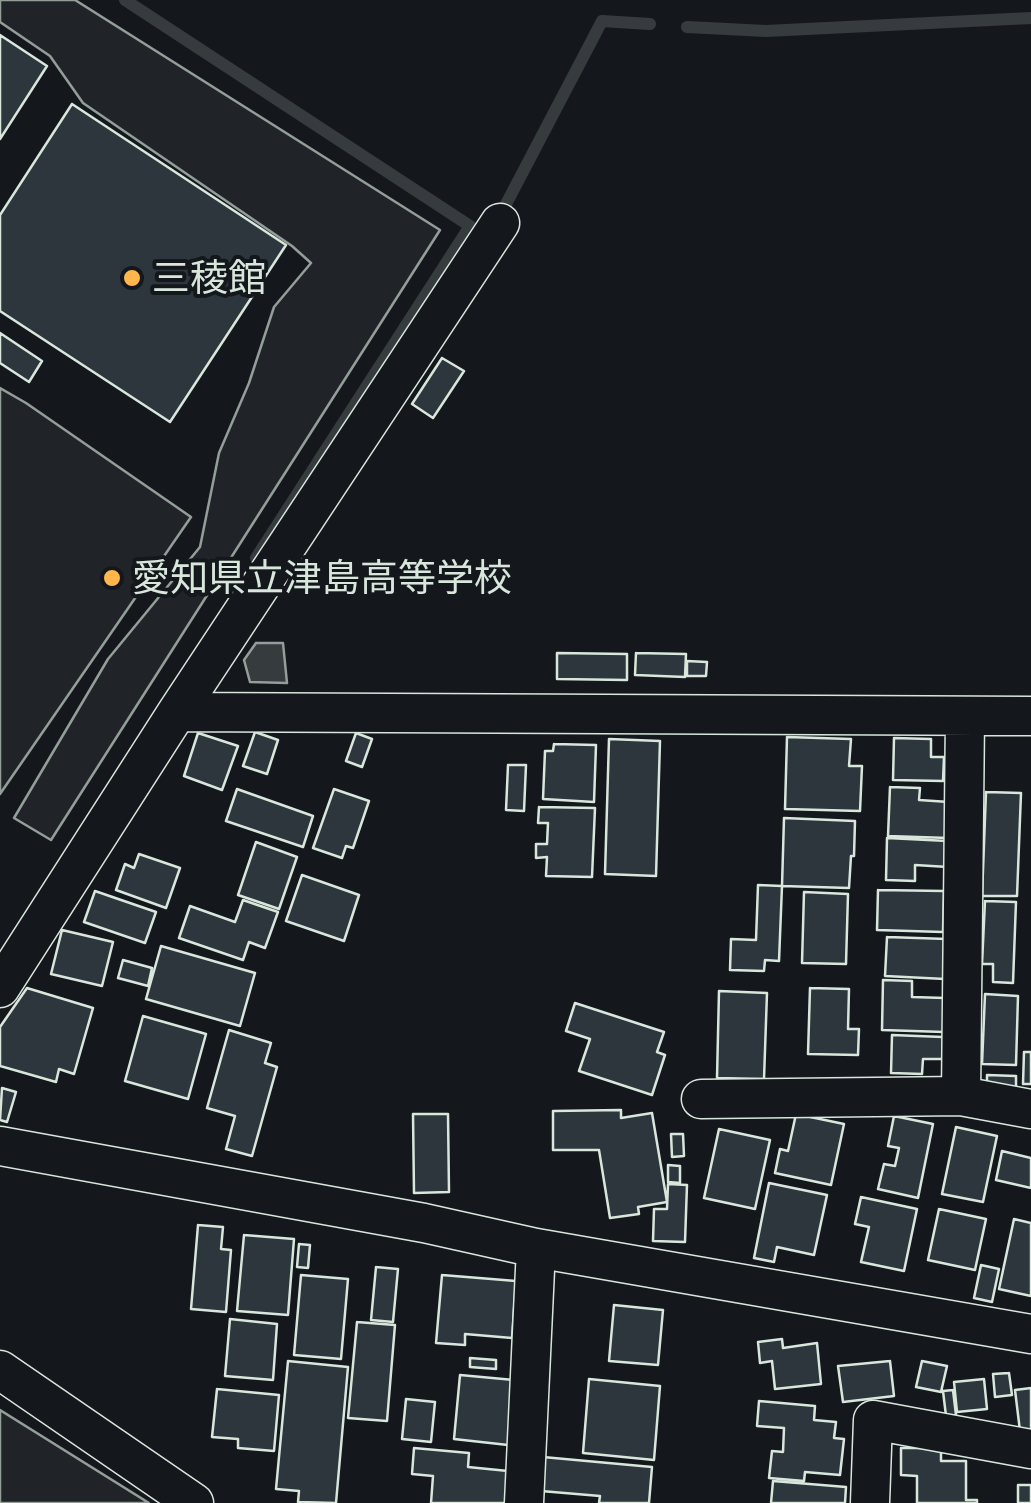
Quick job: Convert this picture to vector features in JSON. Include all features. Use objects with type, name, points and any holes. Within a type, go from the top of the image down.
[{"type":"street","points":[[0,988],[500,223]]},
{"type":"street","points":[[177,712],[1031,716]]},
{"type":"street","points":[[961,1096],[965,716]]},
{"type":"street","points":[[701,1099],[961,1096],[1031,1109]]},
{"type":"street","points":[[0,1146],[424,1222],[536,1248],[1031,1334]]},
{"type":"street","points":[[524,1503],[536,1248]]},
{"type":"street","points":[[0,1370],[194,1503]]},
{"type":"street","points":[[870,1503],[873,1420],[1031,1448]]},
{"type":"shaded area","points":[[0,0],[75,0],[440,230],[51,840],[14,818],[108,659],[200,547],[219,453],[249,383],[274,307],[311,263],[292,246],[83,103],[50,56],[0,22]]},
{"type":"shaded area","points":[[0,388],[191,517],[0,794]]},
{"type":"shaded area","points":[[256,643],[283,643],[287,683],[250,682],[244,660]]},
{"type":"shaded area","points":[[0,1410],[149,1503],[0,1503]]},
{"type":"building","points":[[0,35],[47,66],[0,139]]},
{"type":"building","name":"三稜館","points":[[72,104],[286,245],[170,422],[0,311],[0,215]]},
{"type":"building","points":[[0,333],[42,361],[29,382],[0,363]]},
{"type":"building","points":[[442,358],[464,371],[433,418],[412,404]]},
{"type":"building","points":[[557,653],[627,654],[627,680],[557,679]]},
{"type":"building","points":[[636,653],[686,654],[685,677],[635,675]]},
{"type":"building","points":[[687,661],[707,662],[706,676],[687,676]]},
{"type":"building","points":[[255,732],[278,740],[267,774],[243,766]]},
{"type":"building","points":[[198,733],[238,746],[222,790],[184,776]]},
{"type":"building","points":[[356,733],[372,739],[362,767],[346,761]]},
{"type":"building","points":[[787,737],[851,739],[849,766],[862,766],[860,811],[785,809]]},
{"type":"building","points":[[894,738],[931,739],[931,757],[944,757],[943,781],[893,780]]},
{"type":"building","points":[[609,739],[660,741],[656,876],[605,874]]},
{"type":"building","points":[[554,744],[596,745],[594,802],[543,799],[545,751],[553,751]]},
{"type":"building","points":[[508,765],[526,765],[524,811],[506,810]]},
{"type":"building","points":[[890,787],[920,788],[919,800],[949,802],[948,838],[888,836]]},
{"type":"building","points":[[237,789],[313,816],[303,847],[226,821]]},
{"type":"building","points":[[334,789],[369,801],[353,848],[346,846],[342,858],[313,848]]},
{"type":"building","points":[[986,792],[1021,793],[1017,896],[982,896]]},
{"type":"building","points":[[539,807],[595,808],[592,877],[546,876],[547,857],[536,858],[536,844],[547,844],[548,823],[538,823]]},
{"type":"building","points":[[784,818],[855,821],[849,888],[782,886]]},
{"type":"building","points":[[887,838],[948,841],[948,867],[915,865],[915,881],[886,880]]},
{"type":"building","points":[[256,842],[297,857],[279,909],[238,895]]},
{"type":"building","points":[[139,854],[180,868],[166,908],[116,890],[125,864],[134,868]]},
{"type":"building","points":[[302,875],[359,895],[344,941],[286,921]]},
{"type":"building","points":[[758,885],[782,886],[779,961],[765,960],[764,971],[730,970],[731,939],[756,940]]},
{"type":"building","points":[[878,890],[944,891],[943,932],[877,930]]},
{"type":"building","points":[[95,891],[156,912],[145,943],[84,922]]},
{"type":"building","points":[[804,892],[848,894],[846,964],[802,963]]},
{"type":"building","points":[[243,900],[278,912],[265,948],[249,942],[243,960],[179,938],[190,906],[235,922]]},
{"type":"building","points":[[985,901],[1016,902],[1013,983],[993,982],[993,964],[982,964]]},
{"type":"building","points":[[62,930],[113,942],[102,986],[51,974]]},
{"type":"building","points":[[887,937],[947,939],[945,979],[885,976]]},
{"type":"building","points":[[161,946],[255,973],[240,1026],[146,999]]},
{"type":"building","points":[[123,960],[152,968],[148,986],[118,978]]},
{"type":"building","points":[[883,980],[912,981],[912,997],[945,998],[944,1032],[882,1030]]},
{"type":"building","points":[[27,988],[93,1008],[74,1074],[59,1069],[56,1082],[0,1066],[0,1027]]},
{"type":"building","points":[[810,988],[849,989],[848,1029],[859,1029],[858,1055],[808,1054]]},
{"type":"building","points":[[719,991],[767,993],[764,1079],[717,1078]]},
{"type":"building","points":[[985,994],[1018,996],[1016,1065],[982,1064]]},
{"type":"building","points":[[575,1003],[664,1032],[657,1052],[665,1055],[652,1095],[579,1071],[590,1039],[566,1031]]},
{"type":"building","points":[[143,1016],[206,1034],[188,1099],[125,1081]]},
{"type":"building","points":[[229,1030],[271,1043],[265,1063],[277,1067],[252,1156],[226,1149],[235,1116],[207,1108]]},
{"type":"building","points":[[892,1035],[943,1037],[943,1059],[923,1059],[922,1074],[891,1073]]},
{"type":"building","points":[[1024,1052],[1031,1052],[1031,1084],[1023,1084]]},
{"type":"building","points":[[987,1075],[1016,1076],[1016,1092],[987,1091]]},
{"type":"building","points":[[2,1088],[16,1092],[7,1122],[0,1120]]},
{"type":"building","points":[[621,1110],[621,1118],[652,1113],[667,1202],[638,1207],[639,1214],[610,1218],[599,1150],[553,1150],[553,1111]]},
{"type":"building","points":[[413,1114],[448,1114],[449,1192],[414,1193]]},
{"type":"building","points":[[796,1114],[844,1124],[831,1185],[775,1173],[780,1149],[788,1151]]},
{"type":"building","points":[[894,1116],[933,1124],[918,1198],[878,1189],[884,1164],[895,1166],[899,1148],[888,1146]]},
{"type":"building","points":[[956,1127],[997,1136],[983,1202],[942,1194]]},
{"type":"building","points":[[719,1129],[770,1140],[755,1209],[704,1198]]},
{"type":"building","points":[[671,1134],[683,1134],[684,1156],[672,1157]]},
{"type":"building","points":[[1002,1151],[1031,1158],[1031,1188],[996,1180]]},
{"type":"building","points":[[668,1165],[680,1166],[680,1183],[668,1182]]},
{"type":"building","points":[[769,1183],[827,1195],[814,1255],[777,1247],[774,1262],[754,1258]]},
{"type":"building","points":[[668,1184],[687,1185],[685,1242],[653,1241],[654,1209],[667,1209]]},
{"type":"building","points":[[861,1197],[917,1209],[904,1271],[861,1262],[869,1227],[855,1224]]},
{"type":"building","points":[[939,1209],[986,1219],[975,1270],[928,1260]]},
{"type":"building","points":[[1014,1219],[1031,1223],[1031,1296],[999,1289]]},
{"type":"building","points":[[198,1225],[223,1227],[221,1249],[231,1250],[226,1312],[191,1309]]},
{"type":"building","points":[[244,1235],[294,1239],[288,1315],[237,1311]]},
{"type":"building","points":[[299,1244],[310,1245],[308,1268],[297,1267]]},
{"type":"building","points":[[981,1265],[999,1269],[992,1302],[974,1298]]},
{"type":"building","points":[[376,1267],[398,1269],[393,1322],[371,1320]]},
{"type":"building","points":[[301,1275],[348,1279],[341,1359],[294,1355]]},
{"type":"building","points":[[442,1275],[516,1281],[512,1338],[465,1334],[465,1345],[436,1343]]},
{"type":"building","points":[[614,1305],[663,1310],[658,1365],[609,1361]]},
{"type":"building","points":[[230,1319],[277,1324],[273,1380],[225,1376]]},
{"type":"building","points":[[357,1322],[395,1325],[387,1421],[348,1418]]},
{"type":"building","points":[[782,1339],[783,1348],[817,1343],[821,1384],[775,1389],[772,1361],[760,1363],[758,1342]]},
{"type":"building","points":[[470,1358],[496,1360],[496,1369],[470,1367]]},
{"type":"building","points":[[288,1361],[348,1367],[336,1503],[298,1502],[299,1491],[276,1489]]},
{"type":"building","points":[[890,1361],[894,1396],[843,1402],[838,1366]]},
{"type":"building","points":[[922,1361],[947,1366],[941,1392],[916,1387]]},
{"type":"building","points":[[1009,1373],[1012,1395],[995,1397],[993,1374]]},
{"type":"building","points":[[460,1375],[514,1380],[508,1445],[454,1439]]},
{"type":"building","points":[[589,1379],[660,1386],[654,1460],[583,1453]]},
{"type":"building","points":[[984,1379],[987,1409],[957,1412],[954,1382]]},
{"type":"building","points":[[1031,1388],[1031,1430],[1020,1431],[1015,1390]]},
{"type":"building","points":[[217,1389],[279,1395],[274,1451],[238,1448],[238,1439],[212,1437]]},
{"type":"building","points":[[953,1390],[956,1415],[946,1416],[943,1391]]},
{"type":"building","points":[[406,1399],[435,1402],[431,1442],[402,1439]]},
{"type":"building","points":[[759,1401],[815,1406],[814,1420],[836,1422],[834,1438],[844,1439],[840,1475],[805,1472],[804,1481],[769,1478],[772,1451],[783,1452],[784,1428],[757,1426]]},
{"type":"building","points":[[414,1448],[469,1453],[468,1467],[508,1471],[505,1503],[431,1503],[433,1476],[412,1474]]},
{"type":"building","points":[[901,1448],[941,1448],[941,1461],[966,1461],[966,1500],[977,1503],[917,1503],[917,1476],[901,1475]]},
{"type":"building","points":[[543,1457],[652,1467],[649,1503],[599,1503],[600,1496],[541,1491]]},
{"type":"building","points":[[773,1481],[846,1487],[845,1503],[771,1503]]},
{"type":"building","points":[[1018,1485],[1031,1485],[1031,1503],[1018,1503]]},
{"type":"waterway","points":[[125,0],[470,226],[256,558]]},
{"type":"waterway","points":[[687,27],[766,31],[1031,18]]},
{"type":"waterway","points":[[504,208],[602,21],[650,24]]},
{"type":"place","name":"三稜館","points":[[132,278]]},
{"type":"place","name":"愛知県立津島高等学校","points":[[112,578]]}]
